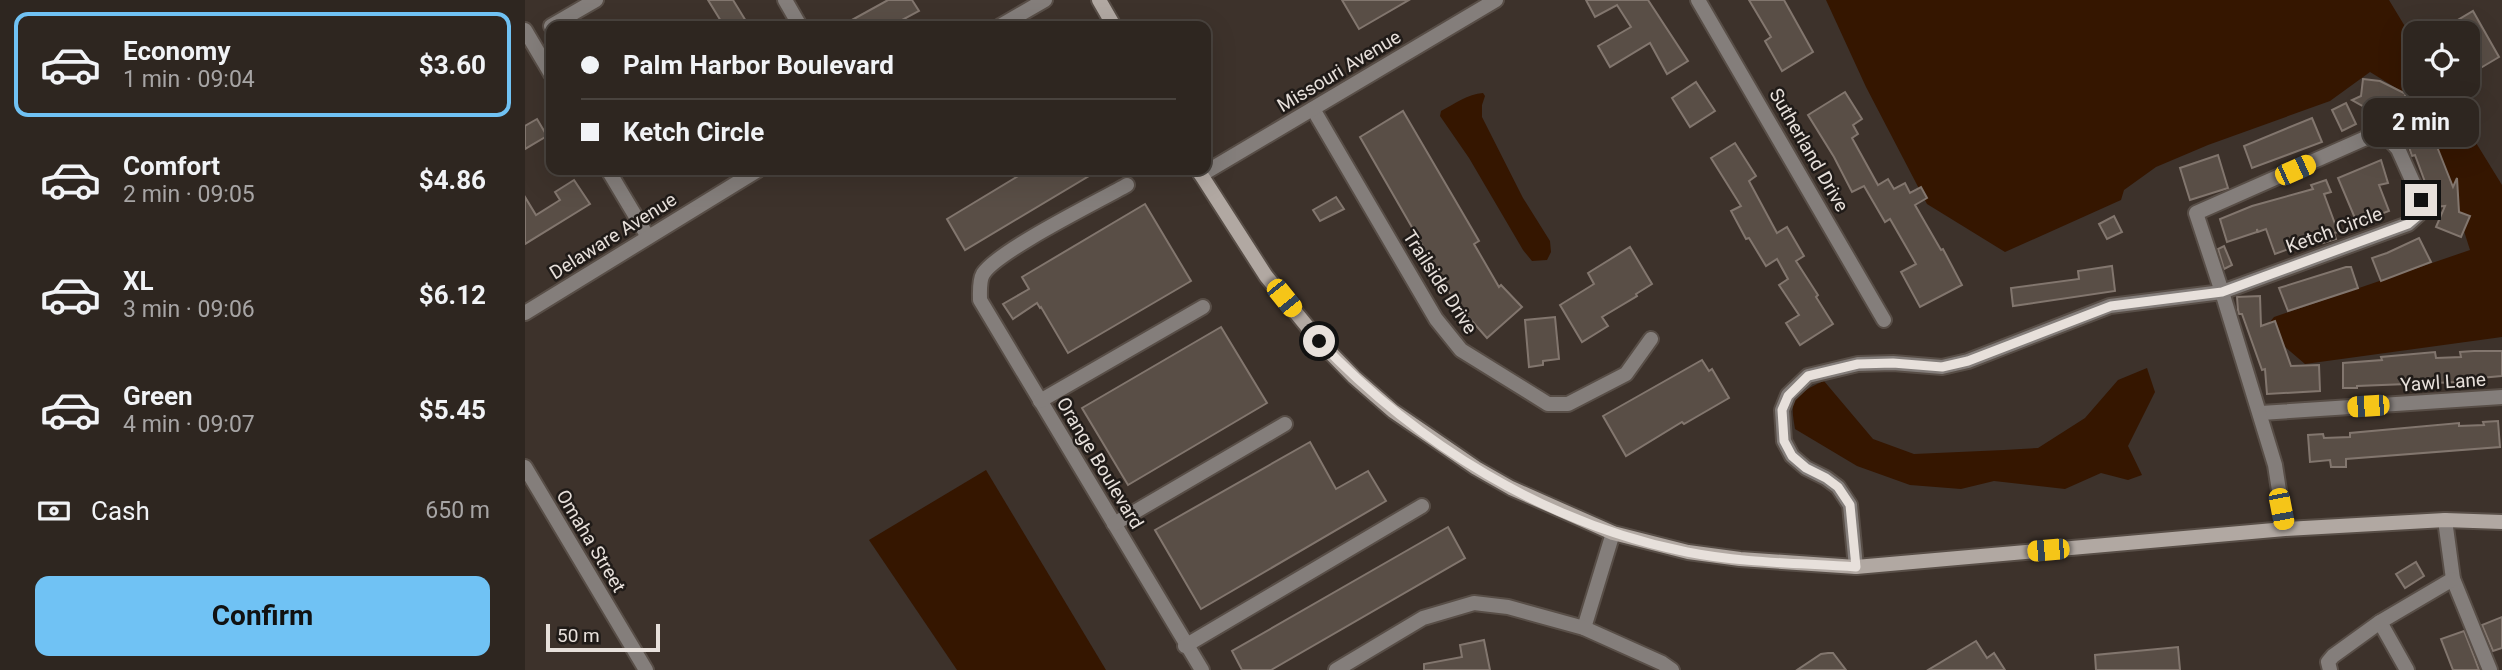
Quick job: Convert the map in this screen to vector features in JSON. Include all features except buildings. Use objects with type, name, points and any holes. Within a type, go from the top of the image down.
[{"type":"main road","points":[[1099,0],[1111,21]]},
{"type":"main road","points":[[1201,175],[1266,276],[1319,341],[1354,377],[1393,411],[1476,468],[1511,488],[1613,533],[1688,552],[1739,559],[1856,567],[2285,529],[2445,520],[2502,523]]},
{"type":"street","points":[[560,21],[596,0]]},
{"type":"street","points":[[785,0],[797,21]]},
{"type":"street","points":[[1009,21],[1045,0]]},
{"type":"street","name":"Missouri Avenue","points":[[1211,165],[1313,109],[1496,0]]},
{"type":"street","name":"Sutherland Drive","points":[[1698,0],[1884,320]]},
{"type":"street","points":[[546,28],[527,37],[546,66]]},
{"type":"street","name":"Trailside Drive","points":[[1313,109],[1436,319],[1461,350],[1548,404],[1568,404],[1626,373],[1651,339]]},
{"type":"street","name":"Ketch Circle","points":[[2222,292],[2408,224],[2420,214],[2421,200],[2398,149],[2389,139],[2368,137],[2196,214],[2261,413],[2275,465],[2285,529]]},
{"type":"street","points":[[611,175],[648,237]]},
{"type":"street","name":"Delaware Avenue","points":[[525,313],[750,175]]},
{"type":"street","name":"Orange Boulevard","points":[[1127,185],[1013,249],[984,271],[980,300],[1185,646],[1202,670]]},
{"type":"street","points":[[1856,567],[1850,505],[1838,487],[1806,468],[1792,456],[1784,441],[1782,410],[1788,396],[1808,376],[1858,364],[1893,363],[1942,367],[1968,361],[2111,306],[2222,292]]},
{"type":"street","points":[[1040,401],[1203,307]]},
{"type":"street","name":"Yawl Lane","points":[[2261,413],[2502,397]]},
{"type":"street","points":[[1114,524],[1285,424]]},
{"type":"street","name":"Omaha Street","points":[[525,467],[646,670]]},
{"type":"street","points":[[1185,646],[1422,506]]},
{"type":"street","points":[[2445,520],[2452,579],[2490,670]]},
{"type":"street","points":[[1584,628],[1613,533]]},
{"type":"street","points":[[2330,670],[2327,662],[2333,656],[2380,622],[2452,579]]},
{"type":"street","points":[[1336,670],[1423,618],[1474,603],[1508,607],[1584,628],[1672,670]]},
{"type":"street","points":[[2380,622],[2406,670]]},
{"type":"shaded area","points":[[1826,0],[2389,0],[2403,23],[2403,92],[2370,72],[2330,101],[2208,145],[2156,167],[2124,190],[2121,200],[2005,252],[1927,204],[1866,87]]},
{"type":"shaded area","points":[[1483,93],[1485,96],[1482,117],[1523,198],[1550,241],[1551,252],[1547,260],[1532,261],[1523,250],[1469,158],[1440,116],[1441,111],[1456,102]]},
{"type":"shaded area","points":[[2413,98],[2448,98],[2502,185],[2502,337],[2305,364],[2264,329],[2274,317],[2470,250],[2424,105]]},
{"type":"shaded area","points":[[2147,368],[2155,392],[2128,446],[2142,475],[2128,480],[2101,473],[2065,489],[1994,481],[1961,489],[1910,485],[1857,466],[1795,429],[1794,402],[1805,391],[1824,381],[1873,439],[1914,454],[2038,448],[2085,418],[2118,380]]},
{"type":"shaded area","points":[[986,470],[1106,670],[957,670],[869,540]]},
{"type":"route","points":[[1319,341],[1354,377],[1393,411],[1476,468],[1511,488],[1576,518],[1613,533],[1688,552],[1739,559],[1856,567],[1850,505],[1838,487],[1806,468],[1792,456],[1784,441],[1782,410],[1788,396],[1808,376],[1858,364],[1893,363],[1942,367],[1968,361],[2111,306],[2222,292],[2408,224],[2420,214],[2421,200]]}]
